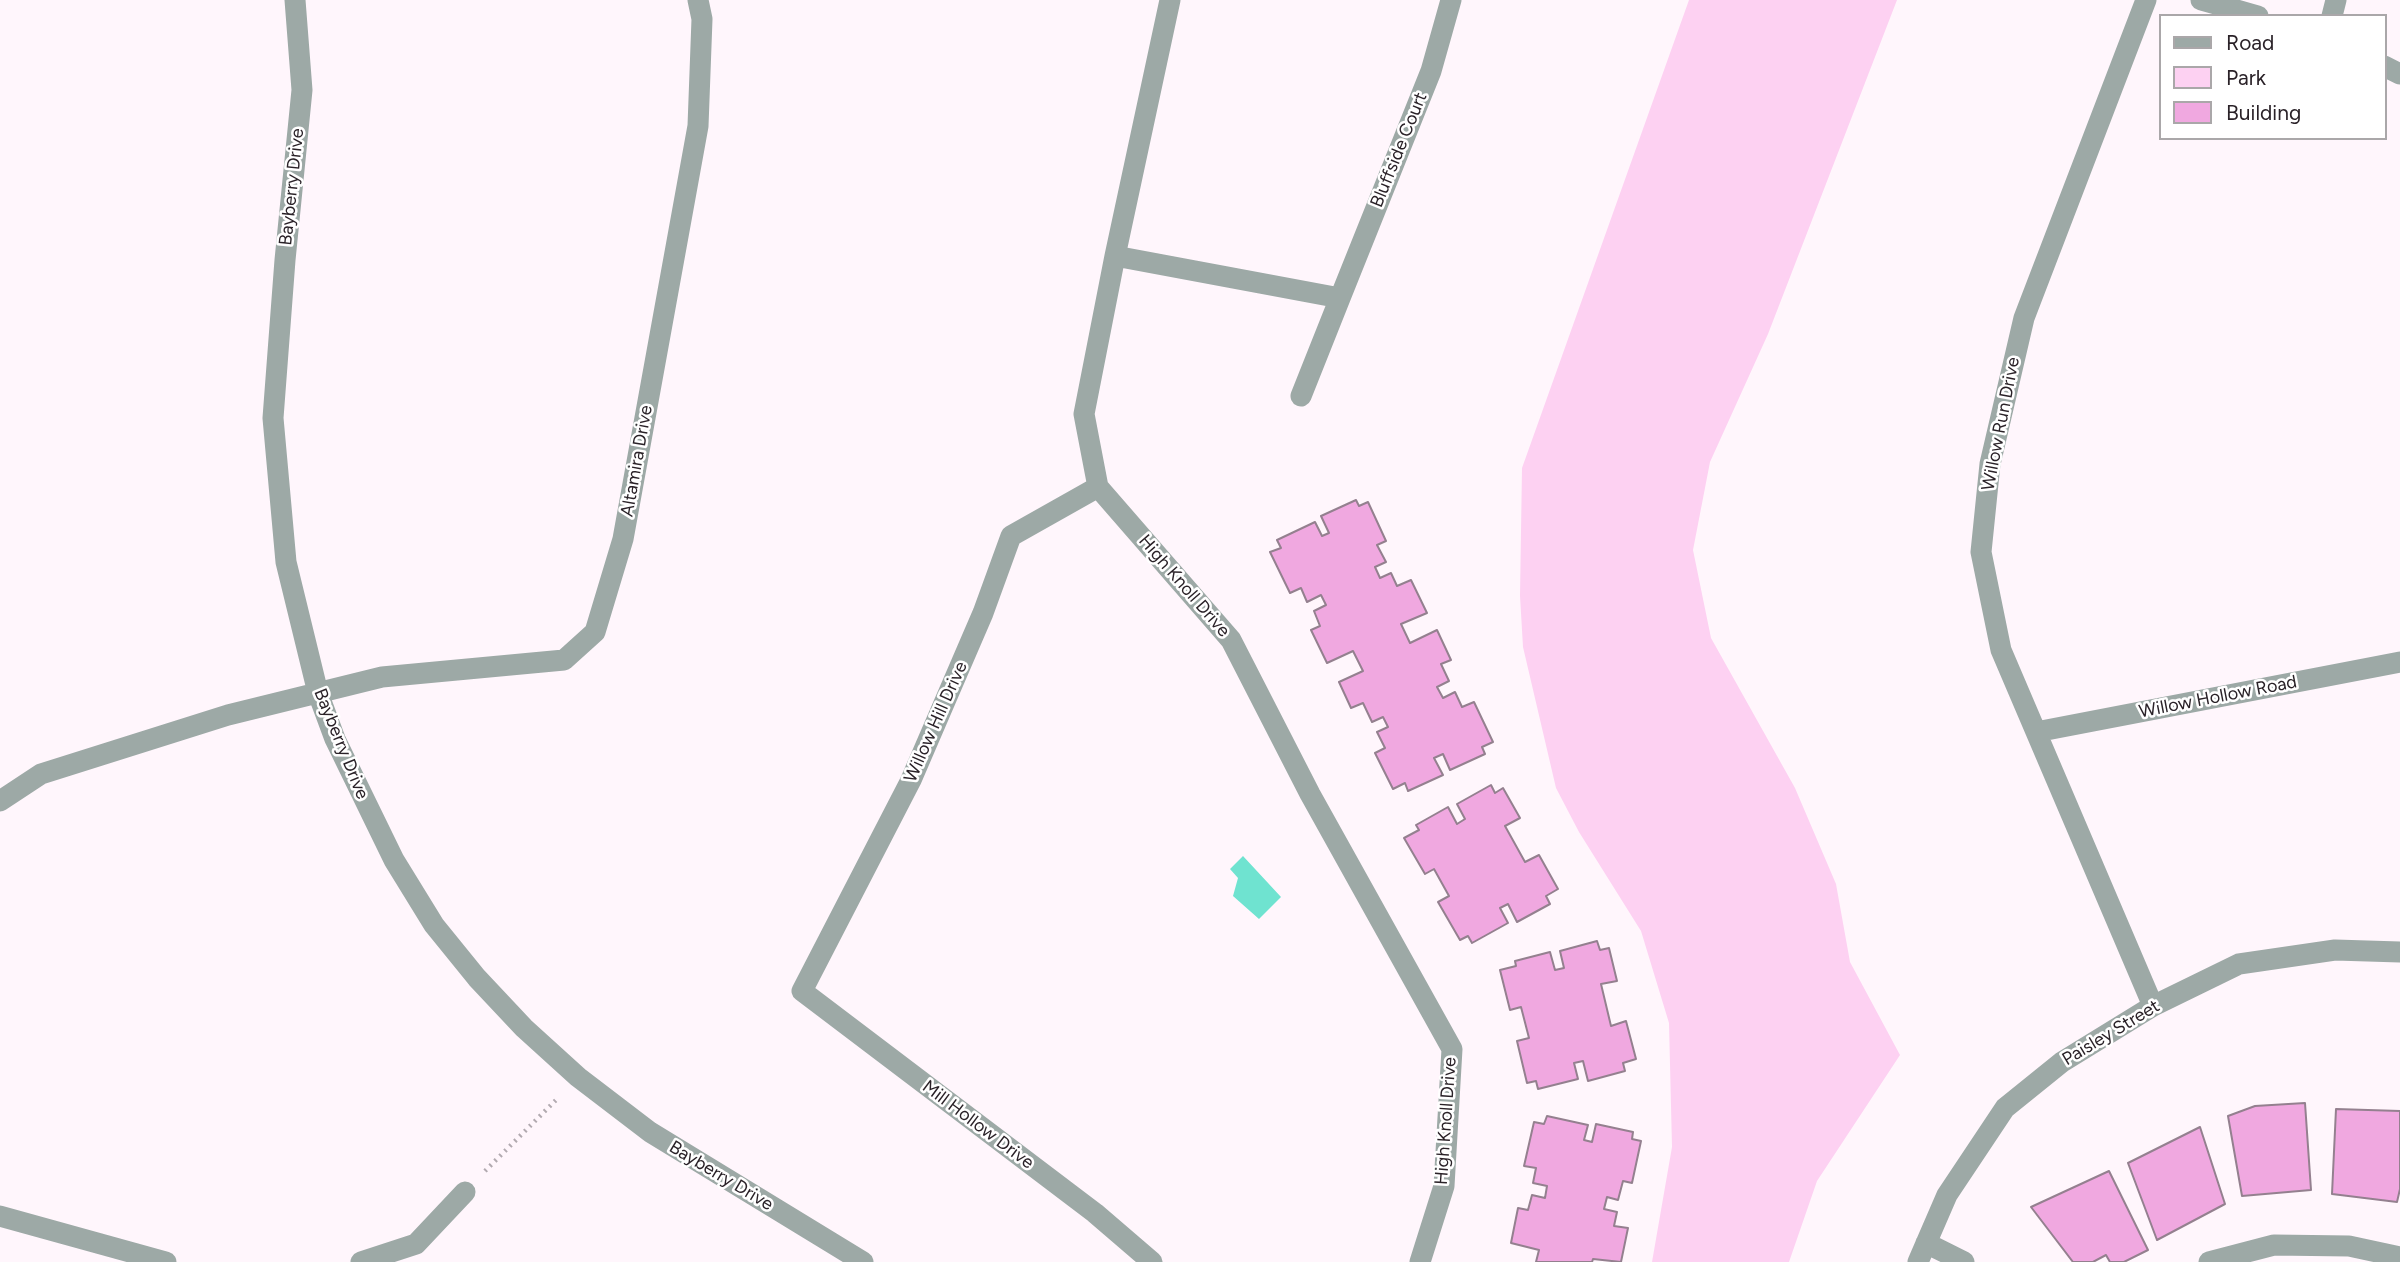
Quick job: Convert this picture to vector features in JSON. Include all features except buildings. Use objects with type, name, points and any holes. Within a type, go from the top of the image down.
[{"type":"street","name":"Bayberry Drive","points":[[295,0],[302,90],[273,418],[286,562],[318,692],[335,739],[362,799],[394,860],[434,925],[477,978],[524,1028],[578,1077],[650,1132],[863,1262]]},
{"type":"street","name":"Altamira Drive","points":[[0,801],[41,774],[228,715],[382,677],[564,660],[596,632],[623,539],[698,126],[702,19],[698,0]]},
{"type":"street","points":[[1098,487],[1084,414],[1170,0]]},
{"type":"street","name":"Bluffside Court","points":[[1301,396],[1432,71],[1451,0]]},
{"type":"street","name":"Willow Run Drive","points":[[2146,0],[2024,318],[1990,464],[1980,552],[2001,650],[2153,1006]]},
{"type":"street","points":[[2201,0],[2251,14]]},
{"type":"street","points":[[1115,256],[1340,298]]},
{"type":"street","name":"Willow Hill Drive","points":[[802,991],[911,780],[983,613],[1011,536],[1098,487]]},
{"type":"street","name":"High Knoll Drive","points":[[1098,487],[1231,640],[1310,794],[1452,1049],[1444,1186],[1419,1262]]},
{"type":"street","name":"Willow Hollow Road","points":[[2036,732],[2400,662]]},
{"type":"street","name":"Paisley Street","points":[[1922,1253],[1947,1195],[2005,1108],[2062,1062],[2153,1006],[2239,964],[2335,950],[2400,952]]},
{"type":"street","name":"Mill Hollow Drive","points":[[802,991],[1095,1213],[1152,1262]]},
{"type":"street","points":[[360,1262],[416,1244],[465,1192]]},
{"type":"street","points":[[0,1216],[166,1262]]},
{"type":"street","points":[[2209,1262],[2274,1245],[2349,1246],[2400,1257]]},
{"type":"street","points":[[1922,1253],[1964,1262]]},
{"type":"path","points":[[465,1192],[578,1077]]},
{"type":"green space","points":[[1689,0],[1897,0],[1768,334],[1710,462],[1693,550],[1711,638],[1795,788],[1836,884],[1850,962],[1900,1055],[1817,1181],[1789,1262],[1652,1262],[1672,1147],[1669,1023],[1641,931],[1579,832],[1556,788],[1523,647],[1520,596],[1522,468]]},
{"type":"shaded area","points":[[1243,856],[1281,897],[1259,919],[1233,896],[1238,878],[1230,869]]}]
